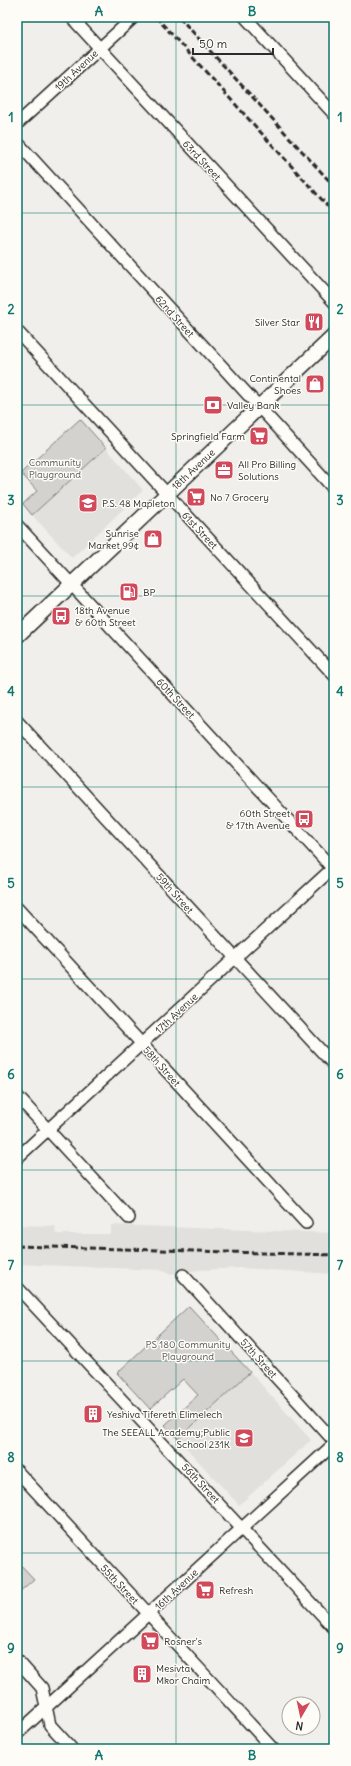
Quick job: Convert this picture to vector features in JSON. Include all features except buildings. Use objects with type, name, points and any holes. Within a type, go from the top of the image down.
[{"type":"street","name":"63rd Street","points":[[71,17],[334,302]]},
{"type":"street","name":"19th Avenue","points":[[17,124],[134,17]]},
{"type":"street","points":[[245,17],[334,114]]},
{"type":"street","name":"62nd Street","points":[[17,142],[334,489]]},
{"type":"street","name":"61st Street","points":[[17,331],[334,675]]},
{"type":"street","name":"18th Avenue","points":[[17,636],[334,336]]},
{"type":"street","name":"60th Street","points":[[17,525],[333,868]]},
{"type":"street","name":"59th Street","points":[[17,721],[334,1065]]},
{"type":"street","name":"17th Avenue","points":[[17,1158],[333,868]]},
{"type":"street","name":"58th Street","points":[[17,908],[306,1223]]},
{"type":"street","points":[[17,1096],[130,1218]]},
{"type":"street","name":"57th Street","points":[[183,1275],[334,1442]]},
{"type":"street","name":"56th Street","points":[[17,1287],[334,1628]]},
{"type":"street","name":"16th Avenue","points":[[17,1734],[334,1442]]},
{"type":"street","name":"55th Street","points":[[17,1471],[273,1749]]},
{"type":"street","points":[[17,1660],[42,1688],[50,1725],[72,1749]]},
{"type":"shaded area","name":"P.S. 48 Mapleton","points":[[106,448],[143,490],[72,558],[32,515]]},
{"type":"shaded area","points":[[17,1225],[55,1226],[56,1234],[111,1234],[111,1225],[334,1233],[334,1274],[241,1268],[200,1270],[170,1274],[161,1270],[17,1264]]},
{"type":"shaded area","name":"The SEEALL Academy;Public School 231K","points":[[250,1372],[311,1440],[239,1505],[178,1439]]},
{"type":"green space","name":"Community Playground","points":[[80,419],[106,448],[32,515],[23,504],[37,491],[21,473]]},
{"type":"green space","name":"PS 180 Community Playground","points":[[189,1306],[250,1372],[178,1439],[165,1425],[198,1395],[183,1379],[150,1409],[117,1373]]},
{"type":"green space","points":[[17,1561],[34,1579],[17,1594]]},
{"type":"railway","points":[[156,17],[334,213]]},
{"type":"railway","points":[[179,17],[334,186]]},
{"type":"railway","points":[[17,1246],[334,1255]]},
{"type":"place","name":"Silver Star","points":[[314,322]]},
{"type":"place","name":"Continental Shoes","points":[[315,384]]},
{"type":"place","name":"Valley Bank","points":[[213,405]]},
{"type":"place","name":"Springfield Farm","points":[[259,436]]},
{"type":"place","name":"All Pro Billing Solutions","points":[[224,470]]},
{"type":"place","name":"No 7 Grocery","points":[[196,497]]},
{"type":"place","name":"P.S. 48 Mapleton","points":[[88,503]]},
{"type":"place","name":"Sunrise Market 99¢","points":[[153,539]]},
{"type":"place","name":"BP","points":[[129,592]]},
{"type":"place","name":"18th Avenue & 60th Street","points":[[61,616]]},
{"type":"place","name":"60th Street & 17th Avenue","points":[[304,819]]},
{"type":"place","name":"Yeshiva Tifereth Elimelech","points":[[93,1414]]},
{"type":"place","name":"The SEEALL Academy;Public School 231K","points":[[244,1438]]},
{"type":"place","name":"Refresh","points":[[205,1590]]},
{"type":"place","name":"Rosner's","points":[[150,1641]]},
{"type":"place","name":"Mesivta Mkor Chaim","points":[[142,1674]]}]
